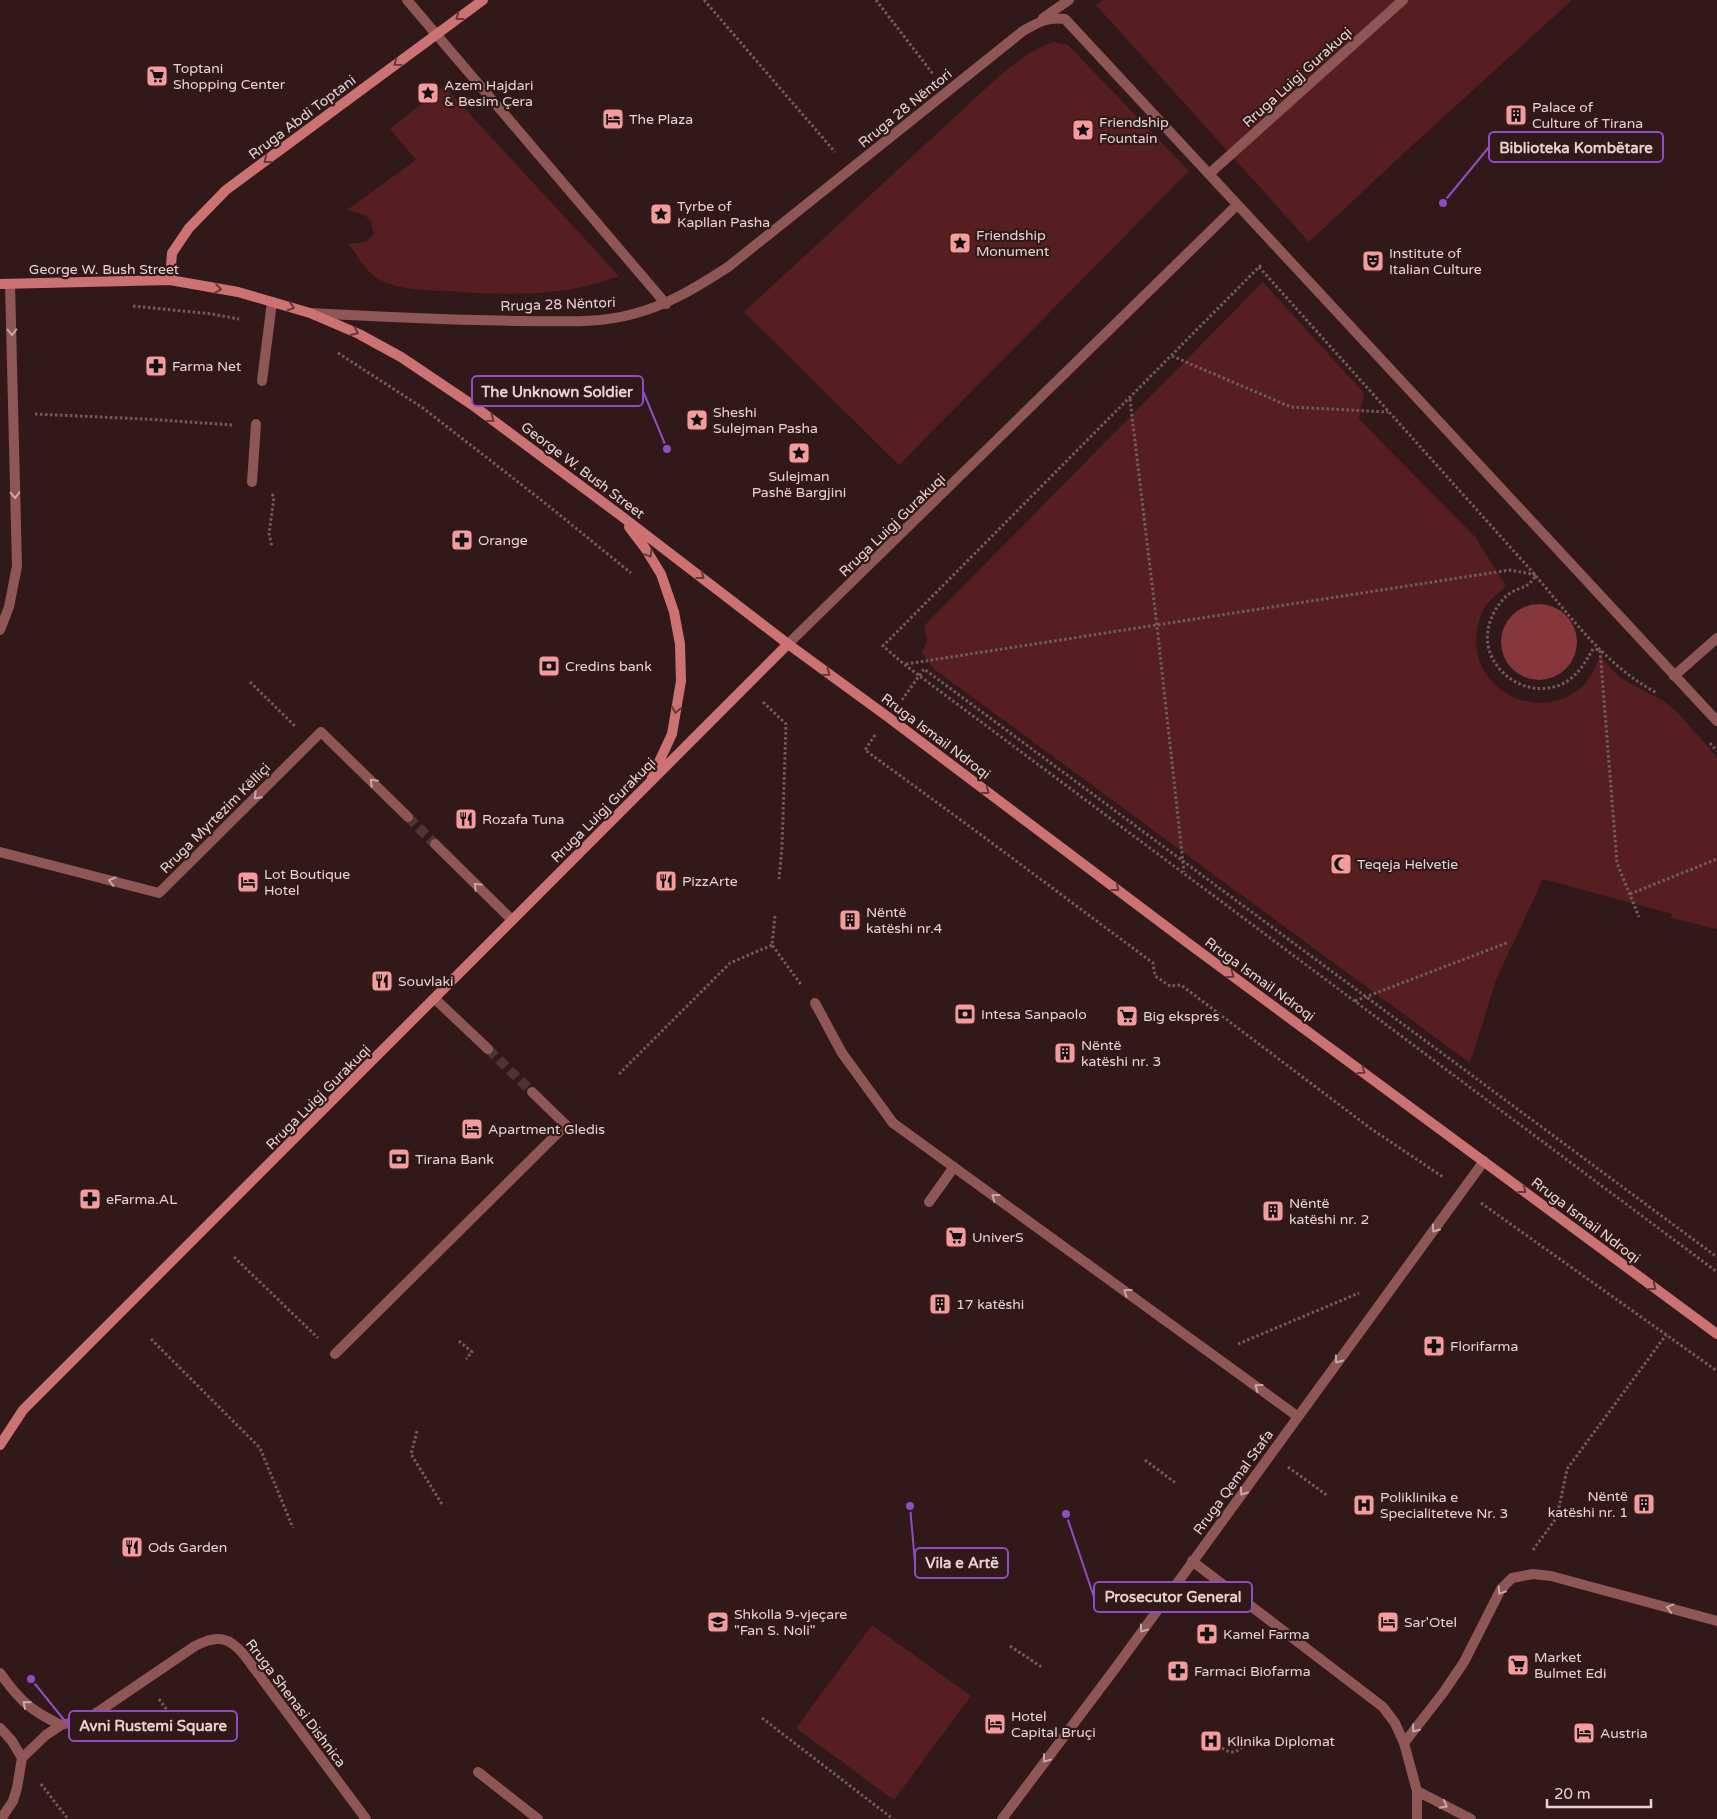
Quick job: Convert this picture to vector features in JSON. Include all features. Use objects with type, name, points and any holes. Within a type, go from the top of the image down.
[{"type":"main road","name":"Rruga Abdi Toptani","points":[[170,280],[172,253],[188,228],[226,190],[483,0]]},
{"type":"main road","name":"George W. Bush Street","points":[[5,284],[170,280],[238,292],[310,312],[358,334],[401,356],[470,404],[620,515],[788,644]]},
{"type":"main road","points":[[620,515],[646,548],[661,574],[674,612],[680,644],[681,682],[672,734],[650,782]]},
{"type":"main road","name":"Rruga Luigj Gurakuqi","points":[[0,1445],[23,1410],[788,644]]},
{"type":"main road","name":"Rruga Ismail Ndroqi","points":[[788,644],[1192,946],[1717,1334]]},
{"type":"street","points":[[407,0],[666,304]]},
{"type":"street","name":"Rruga 28 Nëntori","points":[[310,312],[420,319],[566,321],[598,320],[631,315],[666,304],[728,267],[1023,31],[1069,0]]},
{"type":"street","name":"Rruga Luigj Gurakuqi","points":[[1209,174],[1403,0]]},
{"type":"street","name":"Rruga 28 Nëntori","points":[[1039,22],[1051,18],[1064,19],[1209,174]]},
{"type":"street","points":[[1209,174],[1717,721]]},
{"type":"street","name":"Rruga Luigj Gurakuqi","points":[[788,644],[1237,205]]},
{"type":"street","points":[[0,630],[9,607],[17,566],[14,414],[5,284]]},
{"type":"street","points":[[262,381],[272,302]]},
{"type":"street","points":[[252,482],[256,428]]},
{"type":"street","points":[[1674,676],[1717,638]]},
{"type":"street","name":"Rruga Myrtezim Këlliçi","points":[[0,852],[159,893],[321,732],[408,817]]},
{"type":"street","points":[[434,844],[512,920]]},
{"type":"street","points":[[435,999],[488,1049]]},
{"type":"street","points":[[815,1003],[842,1053],[893,1123],[1298,1416]]},
{"type":"street","points":[[334,1354],[566,1125],[532,1092]]},
{"type":"street","name":"Rruga Qemal Stafa","points":[[1002,1819],[1484,1161]]},
{"type":"street","points":[[929,1202],[954,1167]]},
{"type":"street","points":[[1192,1561],[1383,1707],[1395,1723],[1404,1744],[1417,1790],[1417,1819]]},
{"type":"street","points":[[1404,1744],[1464,1662],[1501,1589],[1512,1578],[1533,1574],[1551,1576],[1717,1621]]},
{"type":"street","name":"Rruga Shenasi Dishnica","points":[[61,1725],[89,1718],[208,1639],[223,1639],[236,1645],[245,1656],[366,1819]]},
{"type":"street","points":[[0,1673],[15,1694],[29,1707],[40,1715],[61,1725]]},
{"type":"street","points":[[1,1819],[13,1801],[22,1758],[46,1735],[61,1725]]},
{"type":"street","points":[[0,1728],[12,1741],[22,1758]]},
{"type":"street","points":[[478,1772],[538,1819]]},
{"type":"street","points":[[1417,1790],[1471,1819]]},
{"type":"path","points":[[704,0],[850,170]]},
{"type":"path","points":[[876,0],[948,92]]},
{"type":"path","points":[[1662,695],[1635,681],[1600,650],[1536,575],[1259,267],[883,646],[1717,1272]]},
{"type":"path","points":[[125,306],[212,314],[269,324]]},
{"type":"path","points":[[335,350],[423,408],[633,574]]},
{"type":"path","points":[[1172,356],[1291,407],[1389,412]]},
{"type":"path","points":[[1130,399],[1184,872]]},
{"type":"path","points":[[14,414],[231,424],[256,428]]},
{"type":"path","points":[[271,518],[269,534],[272,547]]},
{"type":"path","points":[[906,664],[1510,570],[1536,575]]},
{"type":"path","points":[[1536,575],[1529,586],[1511,593],[1498,605],[1490,621],[1488,639],[1491,656],[1501,672],[1515,682],[1532,688],[1550,688],[1566,682],[1580,670],[1593,649],[1600,650]]},
{"type":"path","points":[[1600,650],[1617,863],[1640,917]]},
{"type":"path","points":[[924,669],[1717,1256]]},
{"type":"path","points":[[250,682],[290,721]]},
{"type":"path","points":[[746,686],[786,724],[782,847],[779,879]]},
{"type":"path","points":[[1704,736],[1717,751]]},
{"type":"path","points":[[865,750],[984,836],[1152,963],[1155,976],[1170,986],[1181,986],[1370,1128],[1463,1190],[1717,1371]]},
{"type":"path","points":[[1630,894],[1717,860]]},
{"type":"path","points":[[775,916],[772,945],[815,1003]]},
{"type":"path","points":[[1355,1001],[1509,942]]},
{"type":"path","points":[[619,1074],[730,963],[772,945]]},
{"type":"path","points":[[234,1257],[334,1354]]},
{"type":"path","points":[[1212,1354],[1365,1290]]},
{"type":"path","points":[[1512,1578],[1557,1517],[1567,1469],[1666,1335]]},
{"type":"path","points":[[152,1339],[260,1448],[293,1528]]},
{"type":"path","points":[[459,1341],[472,1352],[466,1359]]},
{"type":"path","points":[[416,1432],[411,1454],[443,1506]]},
{"type":"path","points":[[1145,1460],[1178,1484]]},
{"type":"path","points":[[1312,1484],[1328,1496]]},
{"type":"path","points":[[1010,1646],[1043,1668]]},
{"type":"path","points":[[762,1718],[893,1819]]},
{"type":"path","points":[[1222,1748],[1226,1751],[1236,1752],[1245,1744]]},
{"type":"path","points":[[22,1758],[68,1819]]},
{"type":"shaded area","points":[[1103,0],[1572,0],[1309,242],[1096,5]]},
{"type":"shaded area","points":[[1054,42],[1068,45],[1189,171],[899,465],[744,312],[997,78],[1031,53]]},
{"type":"shaded area","points":[[444,86],[619,276],[576,288],[511,294],[405,288],[382,281],[367,270],[349,244],[366,242],[374,234],[371,221],[365,215],[347,210],[416,160],[390,129]]},
{"type":"shaded area","points":[[1263,282],[1364,393],[1359,419],[1475,537],[1506,586],[1487,604],[1480,618],[1476,640],[1479,660],[1488,677],[1502,690],[1518,699],[1537,703],[1557,700],[1577,691],[1585,684],[1600,656],[1619,677],[1665,702],[1678,713],[1717,757],[1717,929],[1671,918],[1672,914],[1543,879],[1496,980],[1470,1063],[934,669],[922,653],[927,640],[924,626]]},
{"type":"shaded area","points":[[1539,604],[1553,607],[1566,615],[1574,628],[1577,642],[1574,656],[1566,669],[1553,677],[1539,680],[1525,677],[1512,669],[1504,656],[1501,642],[1504,628],[1512,615],[1525,607]]},
{"type":"shaded area","points":[[872,1625],[971,1696],[894,1800],[796,1728]]},
{"type":"tunnel","points":[[408,817],[435,844]]},
{"type":"tunnel","points":[[488,1049],[532,1092]]},
{"type":"place","name":"Toptani Shopping Center","points":[[157,76]]},
{"type":"place","name":"Azem Hajdari & Besim Çera","points":[[428,93]]},
{"type":"place","name":"Palace of Culture of Tirana","points":[[1516,115]]},
{"type":"place","name":"The Plaza","points":[[613,119]]},
{"type":"place","name":"Friendship Fountain","points":[[1083,130]]},
{"type":"place","name":"Biblioteka Kombëtare","points":[[1443,203]]},
{"type":"place","name":"Tyrbe of Kapllan Pasha","points":[[661,214]]},
{"type":"place","name":"Friendship Monument","points":[[960,243]]},
{"type":"place","name":"Institute of Italian Culture","points":[[1373,261]]},
{"type":"place","name":"Farma Net","points":[[156,366]]},
{"type":"place","name":"Sheshi Sulejman Pasha","points":[[697,420]]},
{"type":"place","name":"The Unknown Soldier","points":[[667,449]]},
{"type":"place","name":"Sulejman Pashë Bargjini","points":[[799,453]]},
{"type":"place","name":"Orange","points":[[462,540]]},
{"type":"place","name":"Credins bank","points":[[549,666]]},
{"type":"place","name":"Rozafa Tuna","points":[[466,819]]},
{"type":"place","name":"Teqeja Helvetie","points":[[1341,864]]},
{"type":"place","name":"PizzArte","points":[[666,881]]},
{"type":"place","name":"Lot Boutique Hotel","points":[[248,882]]},
{"type":"place","name":"Nëntë katëshi nr.4","points":[[850,920]]},
{"type":"place","name":"Souvlaki","points":[[382,981]]},
{"type":"place","name":"Intesa Sanpaolo","points":[[965,1014]]},
{"type":"place","name":"Big ekspres","points":[[1127,1016]]},
{"type":"place","name":"Nëntë katëshi nr. 3","points":[[1065,1053]]},
{"type":"place","name":"Apartment Gledis","points":[[472,1129]]},
{"type":"place","name":"Tirana Bank","points":[[399,1159]]},
{"type":"place","name":"eFarma.AL","points":[[90,1199]]},
{"type":"place","name":"Nëntë katëshi nr. 2","points":[[1273,1211]]},
{"type":"place","name":"UniverS","points":[[956,1237]]},
{"type":"place","name":"17 katëshi","points":[[940,1304]]},
{"type":"place","name":"Florifarma","points":[[1434,1346]]},
{"type":"place","name":"Nëntë katëshi nr. 1","points":[[1644,1504]]},
{"type":"place","name":"Poliklinika e Specialiteteve Nr. 3","points":[[1364,1505]]},
{"type":"place","name":"Vila e Artë","points":[[910,1506]]},
{"type":"place","name":"Prosecutor General","points":[[1066,1514]]},
{"type":"place","name":"Ods Garden","points":[[132,1547]]},
{"type":"place","name":"Shkolla 9-vjeçare \"Fan S. Noli\"","points":[[718,1622]]},
{"type":"place","name":"Sar'Otel","points":[[1388,1622]]},
{"type":"place","name":"Kamel Farma","points":[[1207,1634]]},
{"type":"place","name":"Market Bulmet Edi","points":[[1518,1665]]},
{"type":"place","name":"Farmaci Biofarma","points":[[1178,1671]]},
{"type":"place","name":"Avni Rustemi Square","points":[[31,1679]]},
{"type":"place","name":"Hotel Capital Bruçi","points":[[995,1724]]},
{"type":"place","name":"Austria","points":[[1584,1733]]},
{"type":"place","name":"Klinika Diplomat","points":[[1211,1741]]}]
